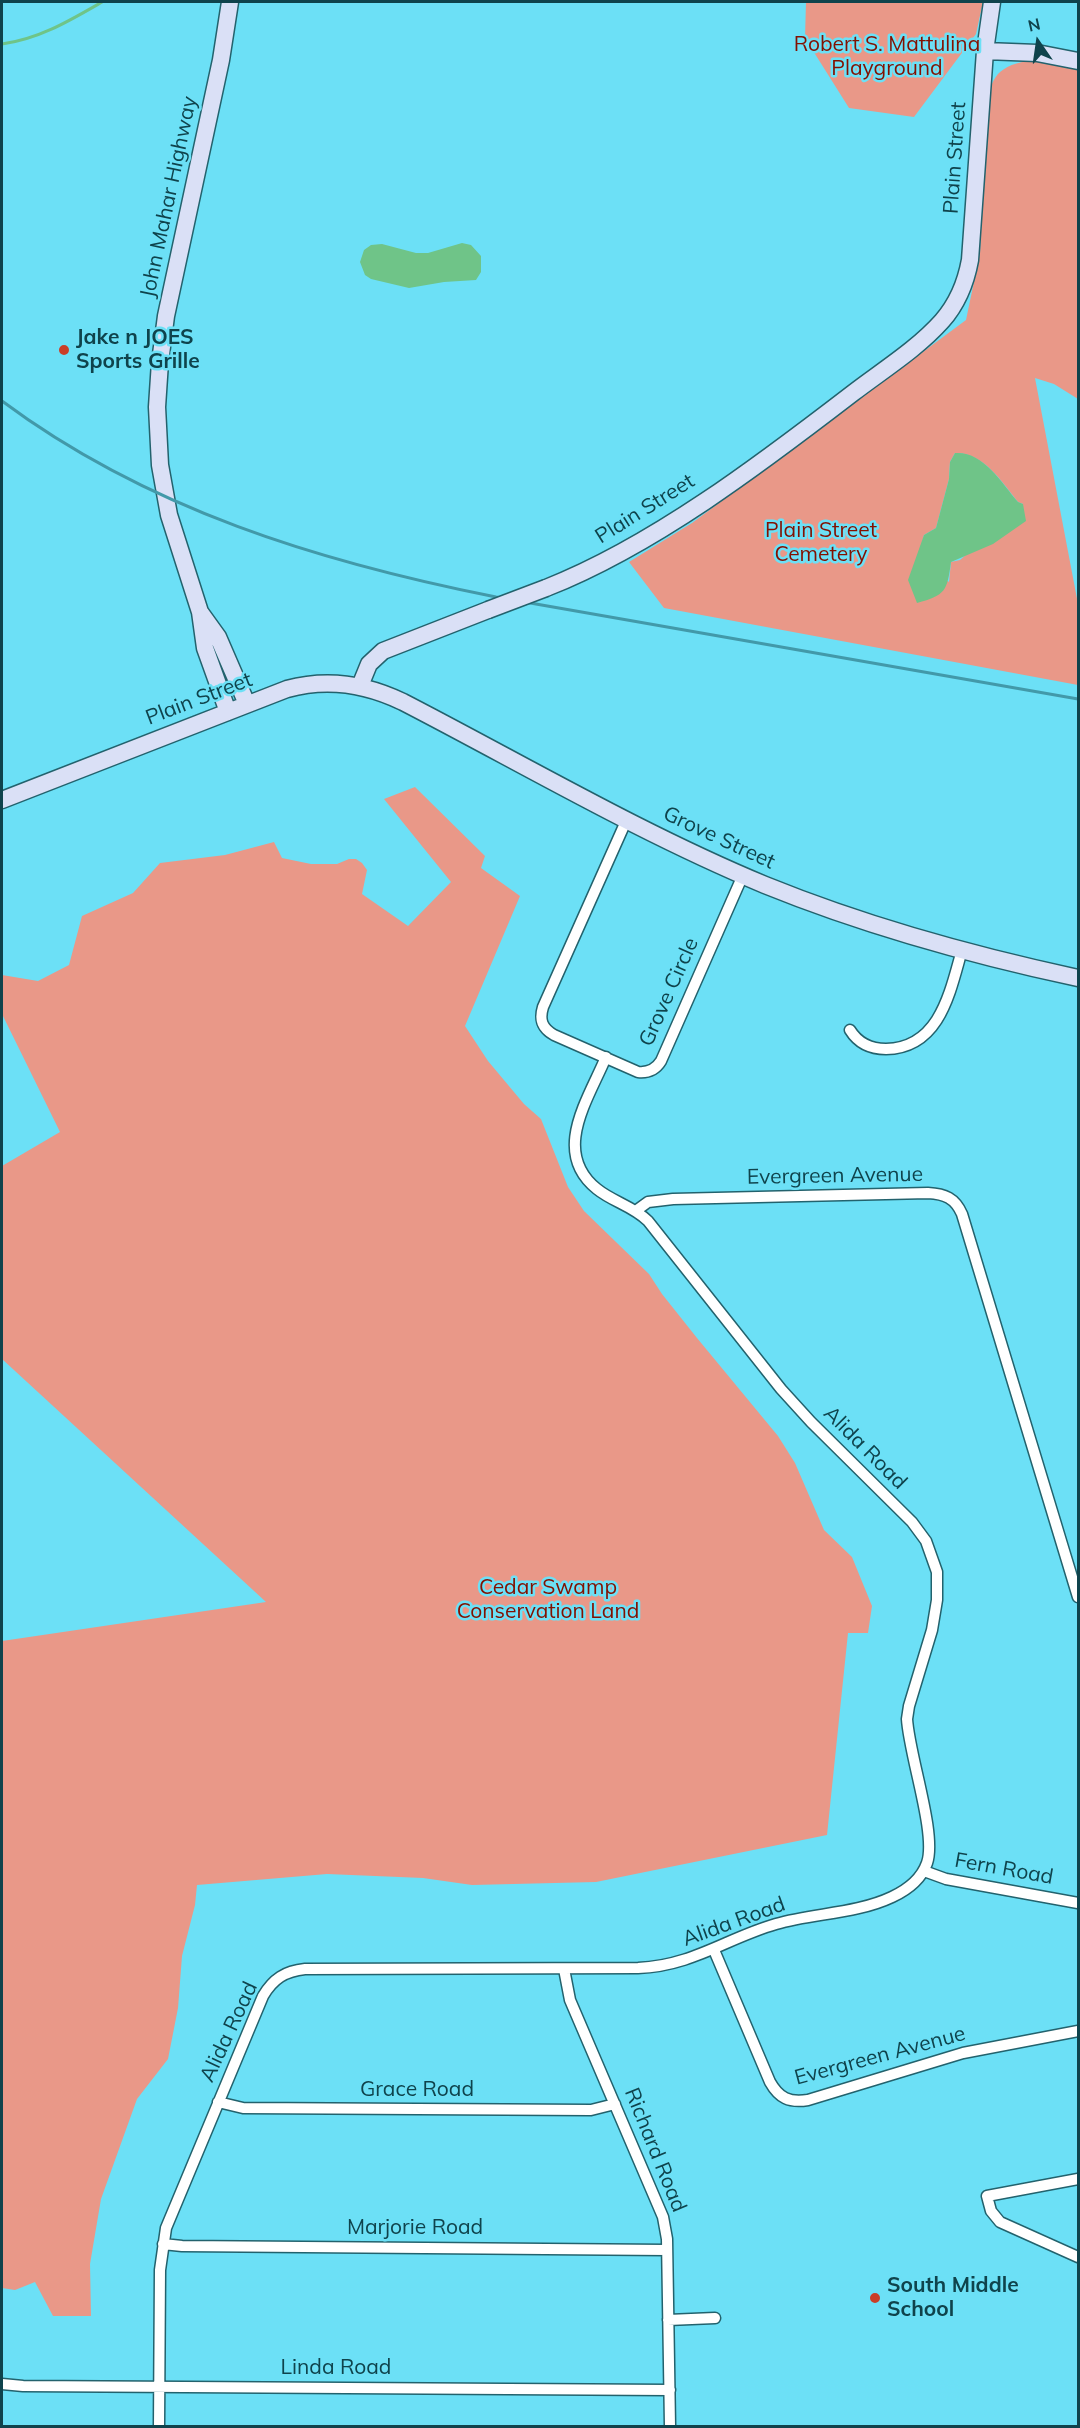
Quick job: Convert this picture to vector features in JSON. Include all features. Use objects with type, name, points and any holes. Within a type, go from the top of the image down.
[{"type":"street","name":"John Mahar Highway","points":[[228,712],[204,643],[200,612],[169,515],[159,458],[157,422],[159,371],[166,316],[221,60],[230,2]]},
{"type":"street","name":"Plain Street","points":[[2,800],[287,689],[334,683],[360,686],[369,664],[383,651],[546,588],[579,574],[622,551],[723,488],[898,359],[932,331],[946,316],[960,292],[970,260],[985,51],[992,2]]},
{"type":"street","points":[[985,51],[1045,54],[1078,61]]},
{"type":"street","name":"John Mahar Highway","points":[[200,612],[218,637],[247,704]]},
{"type":"street","name":"Grove Street","points":[[360,686],[403,702],[627,819],[743,875],[857,919],[962,950],[1078,978]]},
{"type":"street","name":"Grove Circle","points":[[627,819],[541,1012],[543,1026],[550,1033],[642,1072],[651,1070],[658,1064],[743,875]]},
{"type":"street","points":[[850,1030],[862,1043],[881,1049],[902,1047],[923,1036],[943,1011],[962,950]]},
{"type":"street","points":[[606,1057],[574,1133],[575,1158],[583,1175],[597,1189],[637,1210]]},
{"type":"street","name":"Evergreen Avenue","points":[[637,1210],[648,1202],[674,1199],[928,1192],[944,1195],[956,1202],[962,1214],[1078,1597]]},
{"type":"street","name":"Alida Road","points":[[159,2427],[160,2270],[163,2244],[171,2213],[263,1995],[274,1981],[288,1972],[305,1969],[650,1968],[678,1963],[775,1924],[890,1898],[913,1884],[924,1870],[930,1853],[929,1839],[907,1719],[930,1637],[937,1600],[937,1572],[930,1548],[912,1522],[781,1389],[653,1226],[637,1210]]},
{"type":"street","name":"Fern Road","points":[[924,1870],[946,1879],[1078,1903]]},
{"type":"street","name":"Evergreen Avenue","points":[[714,1950],[770,2082],[781,2097],[790,2101],[808,2100],[963,2053],[1078,2031]]},
{"type":"street","name":"Richard Road","points":[[564,1969],[570,2000],[661,2210],[667,2250],[670,2427]]},
{"type":"street","name":"Grace Road","points":[[218,2102],[243,2108],[591,2110],[615,2104]]},
{"type":"street","points":[[1078,2179],[987,2196],[991,2211],[1000,2222],[1078,2257]]},
{"type":"street","name":"Marjorie Road","points":[[163,2244],[667,2250]]},
{"type":"street","points":[[668,2320],[715,2318]]},
{"type":"street","name":"Linda Road","points":[[2,2384],[23,2386],[670,2390]]},
{"type":"green space","name":"Robert S. Mattulina Playground","points":[[806,2],[983,2],[976,34],[914,117],[849,108],[805,38]]},
{"type":"green space","name":"Plain Street Cemetery","points":[[1022,62],[1039,62],[1078,70],[1078,399],[1054,384],[1035,378],[1078,604],[1078,685],[664,608],[629,562],[692,523],[966,320],[980,253],[986,113],[989,95],[998,74]],"holes":[[[955,453],[965,454],[983,463],[998,477],[1018,502],[1023,504],[960,560],[951,562],[949,582],[918,557],[924,535],[936,528],[949,479],[950,462]]]},
{"type":"green space","name":"Cedar Swamp Conservation Land","points":[[415,787],[485,856],[481,868],[520,896],[465,1026],[488,1061],[524,1104],[541,1119],[568,1187],[584,1211],[649,1274],[697,1338],[778,1436],[795,1463],[824,1530],[852,1557],[872,1606],[868,1633],[848,1633],[827,1835],[596,1882],[472,1885],[423,1878],[327,1874],[197,1885],[195,1905],[182,1956],[178,2008],[168,2059],[137,2099],[101,2199],[90,2264],[91,2316],[53,2316],[35,2282],[15,2290],[2,2288],[2,1641],[266,1602],[2,1359],[2,1166],[60,1132],[2,1014],[2,975],[38,981],[69,965],[82,916],[133,893],[160,863],[225,855],[274,842],[282,858],[311,864],[337,864],[356,859],[367,870],[362,894],[408,926],[451,882],[384,799]]},
{"type":"shaded area","points":[[462,243],[471,245],[481,256],[481,272],[476,280],[444,282],[409,288],[371,279],[365,275],[360,262],[364,250],[371,245],[382,244],[416,253],[428,253]]},
{"type":"shaded area","points":[[955,453],[974,457],[991,469],[1018,502],[1023,504],[1026,521],[993,544],[951,562],[948,580],[943,590],[934,597],[917,603],[908,580],[924,535],[936,528],[949,479],[950,462]]},
{"type":"waterway","points":[[2,44],[41,34],[102,2]]},
{"type":"railway","points":[[2,401],[58,439],[116,472],[176,501],[237,526],[365,567],[496,597],[1078,699]]},
{"type":"place","name":"Jake n JOES Sports Grille","points":[[64,350]]},
{"type":"place","name":"South Middle School","points":[[875,2298]]}]
